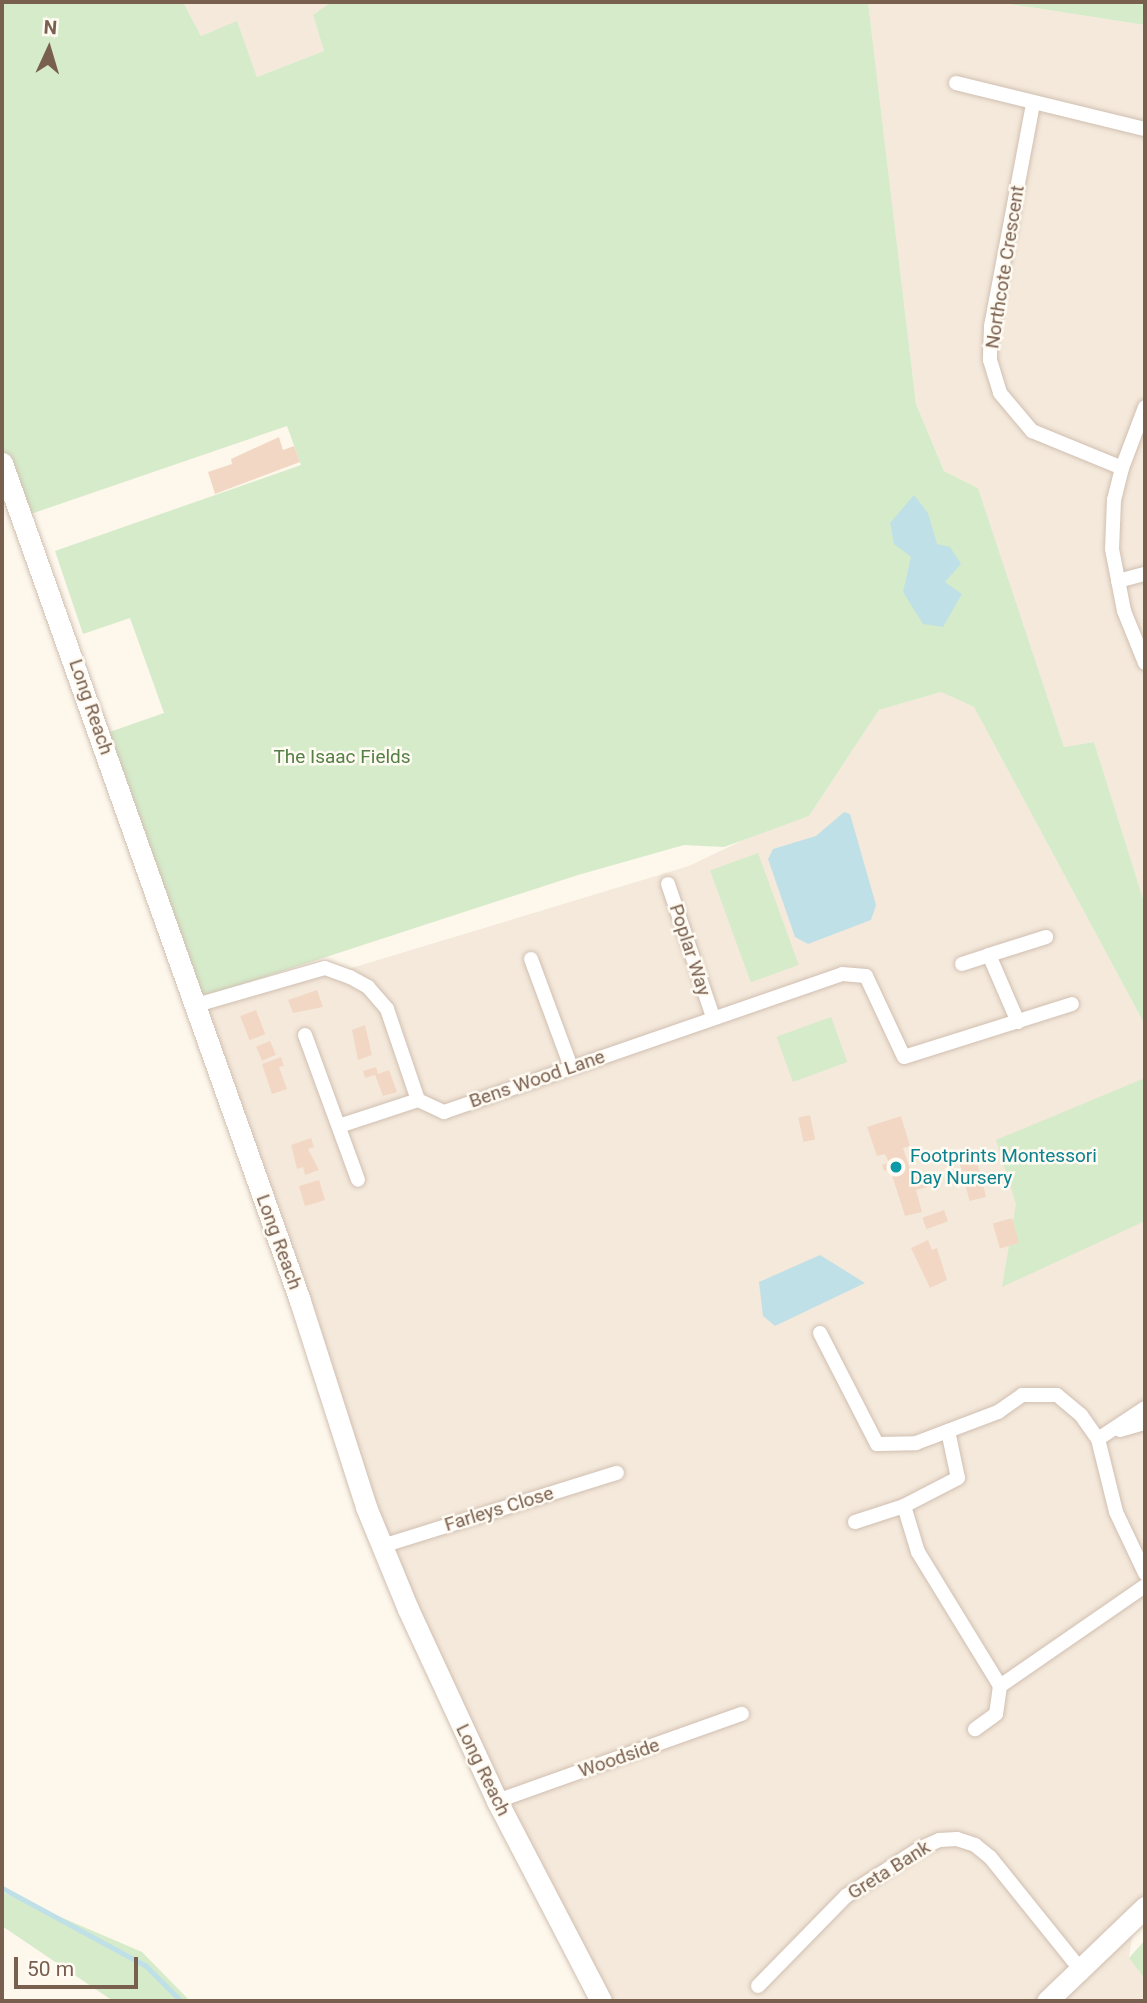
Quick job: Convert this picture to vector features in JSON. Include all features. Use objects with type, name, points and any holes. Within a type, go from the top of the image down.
[{"type":"street","points":[[956,83],[1145,129]]},
{"type":"street","name":"Northcote Crescent","points":[[1034,104],[991,327],[994,377],[1009,407],[1032,431],[1122,468]]},
{"type":"street","points":[[1145,407],[1122,468],[1111,529],[1118,581],[1145,663]]},
{"type":"street","name":"Long Reach","points":[[2,463],[382,1546],[497,1801],[601,2001]]},
{"type":"street","points":[[1118,581],[1145,574]]},
{"type":"street","name":"Poplar Way","points":[[668,884],[713,1017]]},
{"type":"street","points":[[962,964],[1046,937]]},
{"type":"street","points":[[989,955],[1018,1022],[1072,1004]]},
{"type":"street","points":[[531,959],[571,1067]]},
{"type":"street","points":[[193,1006],[325,968],[368,987],[387,1009],[418,1100],[339,1126]]},
{"type":"street","name":"Bens Wood Lane","points":[[418,1100],[444,1112],[713,1017],[852,972],[866,976],[904,1058],[1018,1022]]},
{"type":"street","points":[[305,1035],[358,1180]]},
{"type":"street","points":[[820,1333],[877,1444],[916,1443],[998,1412],[1022,1395],[1057,1395],[1081,1415],[1098,1439],[1116,1512],[1145,1573]]},
{"type":"street","points":[[1098,1439],[1145,1408]]},
{"type":"street","points":[[1098,1439],[1145,1423]]},
{"type":"street","points":[[855,1522],[904,1506],[958,1478],[948,1431]]},
{"type":"street","name":"Farleys Close","points":[[382,1546],[617,1473]]},
{"type":"street","points":[[904,1506],[918,1552],[1000,1686],[996,1714],[975,1729]]},
{"type":"street","points":[[1000,1686],[1145,1586]]},
{"type":"street","name":"Woodside","points":[[497,1801],[742,1714]]},
{"type":"street","name":"Greta Bank","points":[[758,1986],[846,1896],[919,1849],[948,1839],[975,1844],[990,1857],[1081,1970]]},
{"type":"street","points":[[1046,2001],[1145,1907]]},
{"type":"shaded area","points":[[183,2],[331,2],[313,15],[324,51],[257,77],[237,22],[201,36]]},
{"type":"shaded area","points":[[868,2],[996,2],[1145,25],[1145,905],[1094,742],[1064,747],[978,488],[944,471],[916,404]]},
{"type":"shaded area","points":[[941,692],[974,707],[1145,1025],[1145,1907],[1135,1918],[1129,1957],[1145,1979],[1145,2001],[601,2001],[437,1673],[193,1006],[355,967],[689,866],[756,834],[809,816],[879,710]]},
{"type":"green space","name":"The Isaac Fields","points":[[2,2],[183,2],[201,36],[237,21],[257,77],[324,51],[313,15],[331,2],[868,2],[916,404],[944,471],[978,488],[1064,747],[1094,742],[1145,905],[1145,1025],[974,707],[941,692],[879,710],[809,816],[724,847],[684,845],[578,875],[203,997],[101,735],[164,713],[130,618],[83,634],[55,551],[301,465],[287,426],[22,517],[2,463]]},
{"type":"green space","points":[[996,2],[1145,2],[1145,25]]},
{"type":"green space","points":[[758,853],[799,965],[751,982],[710,870]]},
{"type":"green space","points":[[831,1017],[847,1062],[793,1082],[776,1037]]},
{"type":"green space","points":[[1145,1078],[1145,1221],[1002,1287],[1016,1204],[996,1140]]},
{"type":"green space","points":[[2,1892],[142,1952],[190,2001],[113,2001],[2,1926]]},
{"type":"green space","points":[[1145,1940],[1145,1979],[1129,1958]]},
{"type":"water","points":[[914,495],[928,513],[937,544],[950,547],[961,564],[945,582],[962,594],[943,627],[923,624],[903,592],[911,557],[894,544],[890,523]]},
{"type":"water","points":[[844,812],[850,814],[876,905],[871,920],[808,944],[795,937],[768,859],[773,849],[816,836]]},
{"type":"water","points":[[820,1255],[865,1283],[775,1326],[763,1316],[759,1282]]},
{"type":"building","points":[[279,437],[283,450],[294,446],[300,462],[215,494],[208,472],[232,464],[231,459]]},
{"type":"building","points":[[317,990],[323,1007],[293,1013],[288,1000]]},
{"type":"building","points":[[256,1010],[265,1034],[249,1040],[240,1016]]},
{"type":"building","points":[[365,1025],[372,1055],[358,1060],[352,1030]]},
{"type":"building","points":[[270,1041],[276,1055],[262,1061],[256,1047]]},
{"type":"building","points":[[281,1057],[284,1066],[279,1067],[287,1089],[272,1094],[262,1064]]},
{"type":"building","points":[[376,1067],[378,1074],[389,1070],[397,1092],[383,1096],[375,1075],[365,1078],[363,1071]]},
{"type":"building","points":[[810,1115],[815,1139],[803,1142],[798,1117]]},
{"type":"building","name":"Footprints Montessori Day Nursery","points":[[901,1116],[910,1146],[903,1148],[913,1178],[932,1172],[935,1185],[916,1190],[922,1212],[905,1216],[890,1169],[884,1171],[882,1165],[889,1163],[885,1154],[877,1156],[867,1127]]},
{"type":"building","points":[[311,1138],[314,1147],[308,1149],[319,1170],[305,1175],[303,1167],[297,1169],[291,1145]]},
{"type":"building","points":[[976,1159],[986,1197],[970,1201],[960,1163]]},
{"type":"building","points":[[319,1180],[325,1200],[305,1206],[299,1186]]},
{"type":"building","points":[[944,1210],[948,1221],[926,1229],[922,1218]]},
{"type":"building","points":[[1012,1218],[1019,1243],[1000,1249],[993,1224]]},
{"type":"building","points":[[928,1240],[932,1250],[937,1248],[947,1280],[930,1288],[911,1248]]},
{"type":"waterway","points":[[2,1888],[146,1966],[181,2001]]},
{"type":"place","name":"Footprints Montessori Day Nursery","points":[[896,1167]]}]
